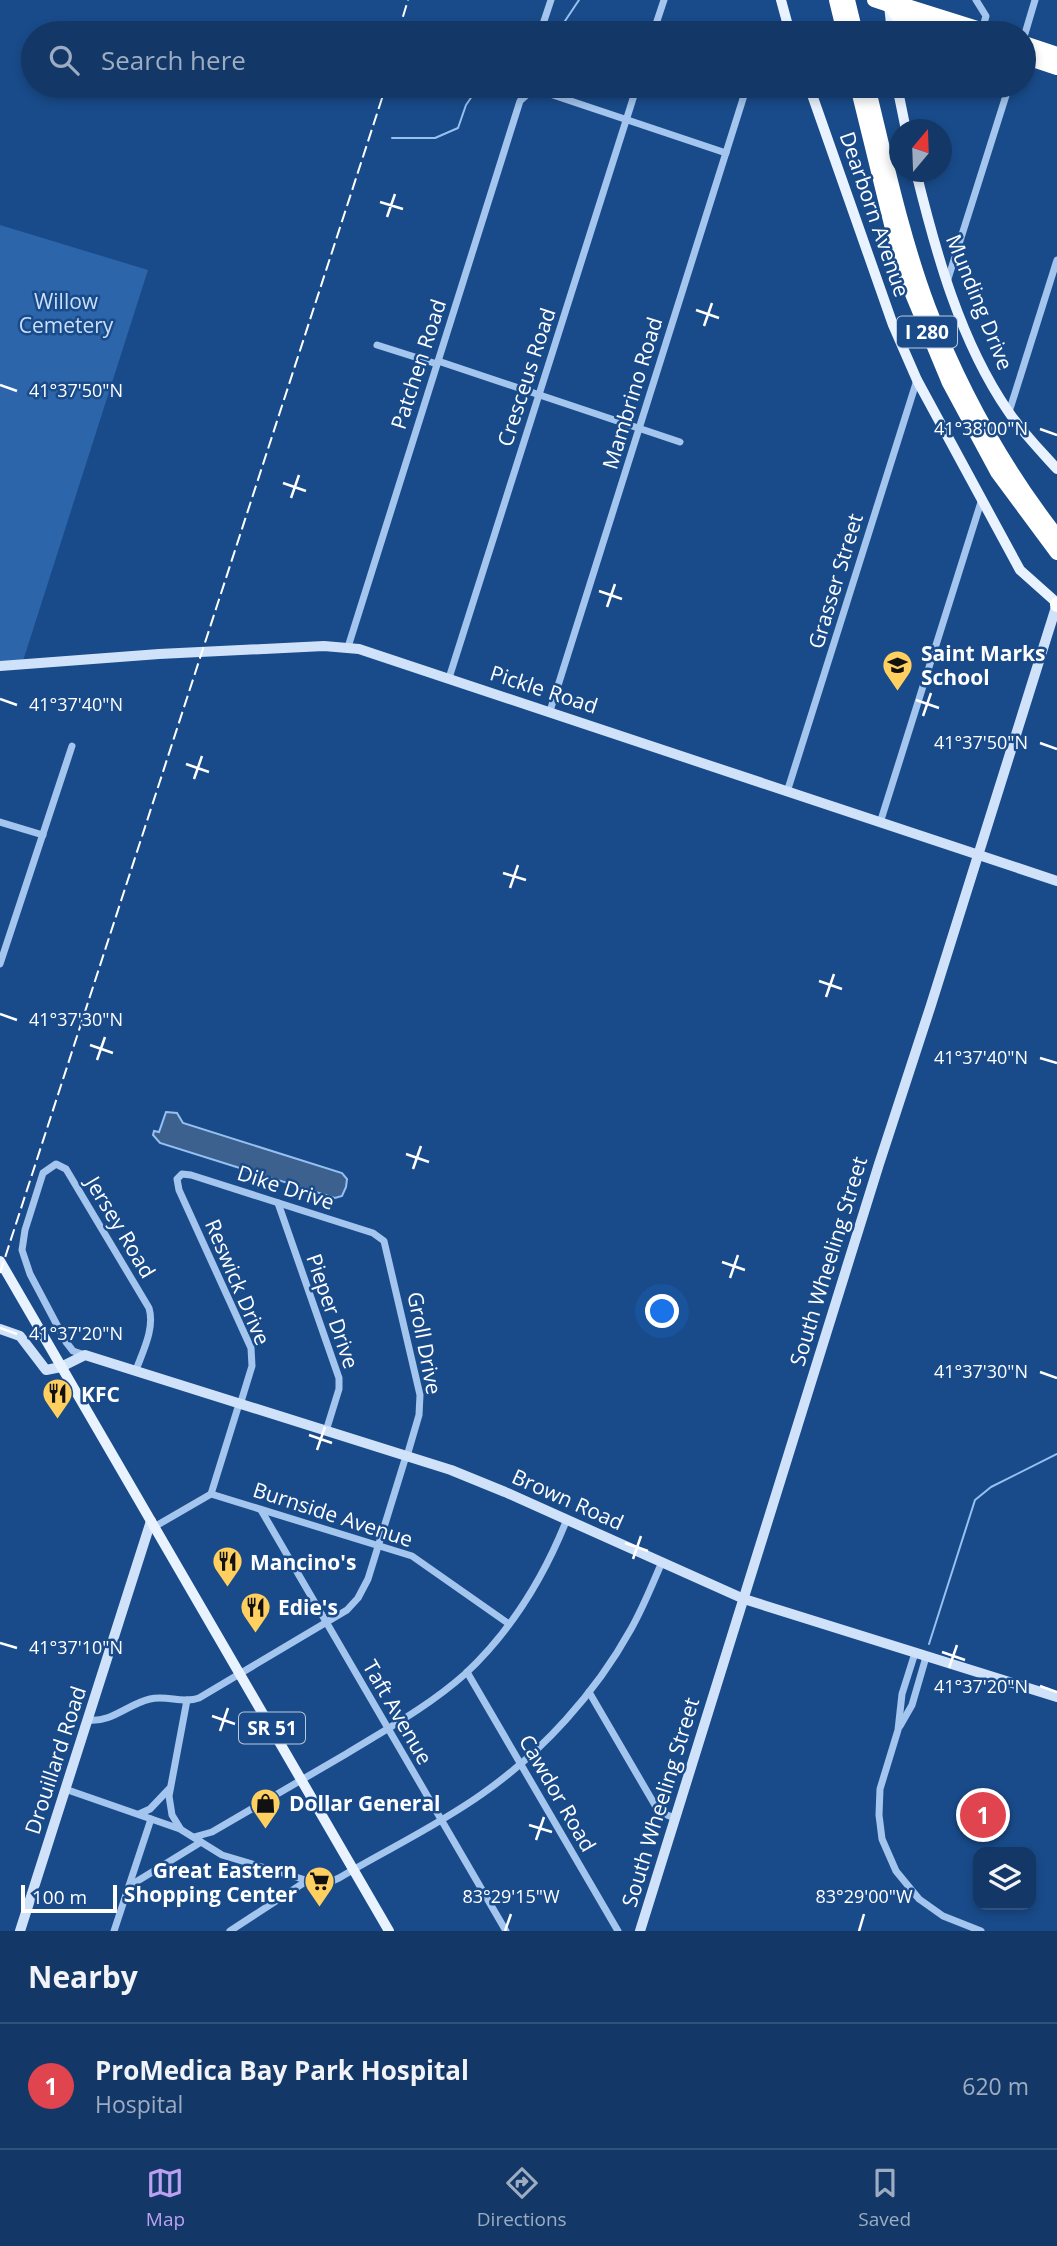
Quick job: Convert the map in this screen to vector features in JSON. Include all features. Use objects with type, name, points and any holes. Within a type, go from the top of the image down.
[{"type":"highway","points":[[836,0],[841,21]]},
{"type":"highway","points":[[848,0],[853,21]]},
{"type":"highway","points":[[883,2],[901,4],[951,21]]},
{"type":"highway","points":[[883,2],[897,15],[916,21]]},
{"type":"highway","points":[[1036,47],[1057,54]]},
{"type":"highway","points":[[1036,61],[1057,68]]},
{"type":"highway","name":"I 280","points":[[860,98],[900,257],[912,294],[949,383],[997,472],[1057,553]]},
{"type":"highway","name":"I 280","points":[[872,98],[898,210],[929,308],[963,385],[1005,459],[1057,536]]},
{"type":"main road","points":[[781,0],[786,21]]},
{"type":"main road","points":[[883,2],[888,21]]},
{"type":"main road","name":"Dearborn Avenue","points":[[813,98],[893,325],[916,380],[1020,570],[1057,604]]},
{"type":"main road","points":[[899,98],[904,119]]},
{"type":"main road","name":"Munding Drive","points":[[919,182],[947,282],[989,381],[1009,412],[1057,469]]},
{"type":"main road","name":"SR 51","points":[[0,1261],[388,1931]]},
{"type":"street","points":[[544,21],[551,0]]},
{"type":"street","points":[[657,21],[664,0]]},
{"type":"street","points":[[976,0],[986,16],[985,21]]},
{"type":"street","points":[[1029,21],[1035,0]]},
{"type":"street","name":"Patchen Road","points":[[348,647],[518,105],[524,98]]},
{"type":"street","name":"Patchen Road","points":[[562,98],[626,121]]},
{"type":"street","name":"Cresceus Road","points":[[449,678],[633,98]]},
{"type":"street","name":"Mambrino Road","points":[[550,711],[743,98]]},
{"type":"street","points":[[947,282],[1005,98]]},
{"type":"street","points":[[626,121],[726,153]]},
{"type":"street","points":[[1009,412],[1057,260]]},
{"type":"street","points":[[377,345],[680,442]]},
{"type":"street","name":"Grasser Street","points":[[787,792],[916,380]]},
{"type":"street","points":[[880,823],[981,502]]},
{"type":"street","name":"South Wheeling Street","points":[[640,1931],[878,1164],[1057,604]]},
{"type":"street","name":"Pickle Road","points":[[0,666],[172,654],[348,647],[378,654],[1057,881]]},
{"type":"street","points":[[0,964],[72,746]]},
{"type":"street","points":[[0,822],[43,835]]},
{"type":"street","name":"Jersey Road","points":[[85,1355],[69,1347],[24,1262],[22,1244],[29,1215],[43,1173],[52,1165],[62,1166],[149,1308],[150,1328],[136,1370]]},
{"type":"street","name":"Dike Drive","points":[[178,1176],[191,1175],[382,1238]]},
{"type":"street","name":"Reswick Drive","points":[[178,1176],[179,1190],[251,1348],[252,1366],[211,1494]]},
{"type":"street","name":"Pieper Drive","points":[[278,1203],[339,1378],[339,1389],[326,1431]]},
{"type":"street","name":"Groll Drive","points":[[88,1720],[104,1719],[155,1698],[199,1698],[344,1613],[358,1598],[368,1579],[379,1546],[419,1415],[420,1395],[388,1250],[382,1238]]},
{"type":"street","points":[[0,1329],[20,1336],[46,1370],[61,1367],[85,1355]]},
{"type":"street","name":"Brown Road","points":[[85,1355],[486,1483],[744,1600],[1057,1697]]},
{"type":"street","points":[[152,1524],[211,1494]]},
{"type":"street","name":"Burnside Avenue","points":[[211,1494],[415,1558],[509,1624]]},
{"type":"street","name":"Taft Avenue","points":[[261,1510],[506,1931]]},
{"type":"street","points":[[194,1837],[212,1832],[388,1729],[422,1708],[467,1672],[509,1624],[542,1575],[567,1519]]},
{"type":"street","name":"Drouillard Road","points":[[20,1931],[152,1524]]},
{"type":"street","points":[[230,1931],[301,1884],[330,1882],[354,1870],[481,1795],[521,1764],[589,1692],[630,1631],[662,1562]]},
{"type":"street","points":[[915,1653],[902,1694],[898,1730],[879,1796],[879,1822],[887,1853],[900,1877],[919,1899],[943,1916],[981,1931]]},
{"type":"street","points":[[898,1730],[912,1705],[926,1657]]},
{"type":"street","name":"Cawdor Road","points":[[467,1672],[618,1931]]},
{"type":"street","points":[[589,1692],[659,1811],[675,1818]]},
{"type":"street","points":[[180,1829],[170,1807],[170,1788],[187,1700]]},
{"type":"street","points":[[138,1815],[150,1809],[170,1788]]},
{"type":"street","points":[[65,1789],[180,1829],[222,1854],[309,1882]]},
{"type":"street","points":[[114,1931],[152,1819]]},
{"type":"street","points":[[130,1885],[201,1842]]},
{"type":"green space","name":"Willow Cemetery","points":[[0,225],[148,270],[22,664],[0,666]]},
{"type":"shaded area","points":[[166,1112],[177,1113],[183,1123],[342,1173],[347,1179],[342,1196],[335,1198],[160,1143],[153,1135],[154,1131],[159,1132]]},
{"type":"waterway","points":[[565,21],[579,0]]},
{"type":"waterway","points":[[392,138],[435,138],[458,128],[471,98]]},
{"type":"waterway","points":[[929,1644],[975,1500],[991,1487],[1057,1454]]},
{"type":"railway","points":[[402,21],[408,0]]},
{"type":"railway","points":[[0,1273],[382,98]]},
{"type":"place","name":"Saint Marks School","points":[[898,692]]},
{"type":"place","name":"KFC","points":[[58,1421]]},
{"type":"place","name":"Mancino's","points":[[227,1589]]},
{"type":"place","name":"Edie's","points":[[255,1634]]},
{"type":"place","name":"ProMedica Bay Park Hospital","points":[[983,1815]]},
{"type":"place","name":"Dollar General","points":[[266,1830]]},
{"type":"place","name":"Great Eastern Shopping Center","points":[[320,1909]]}]
